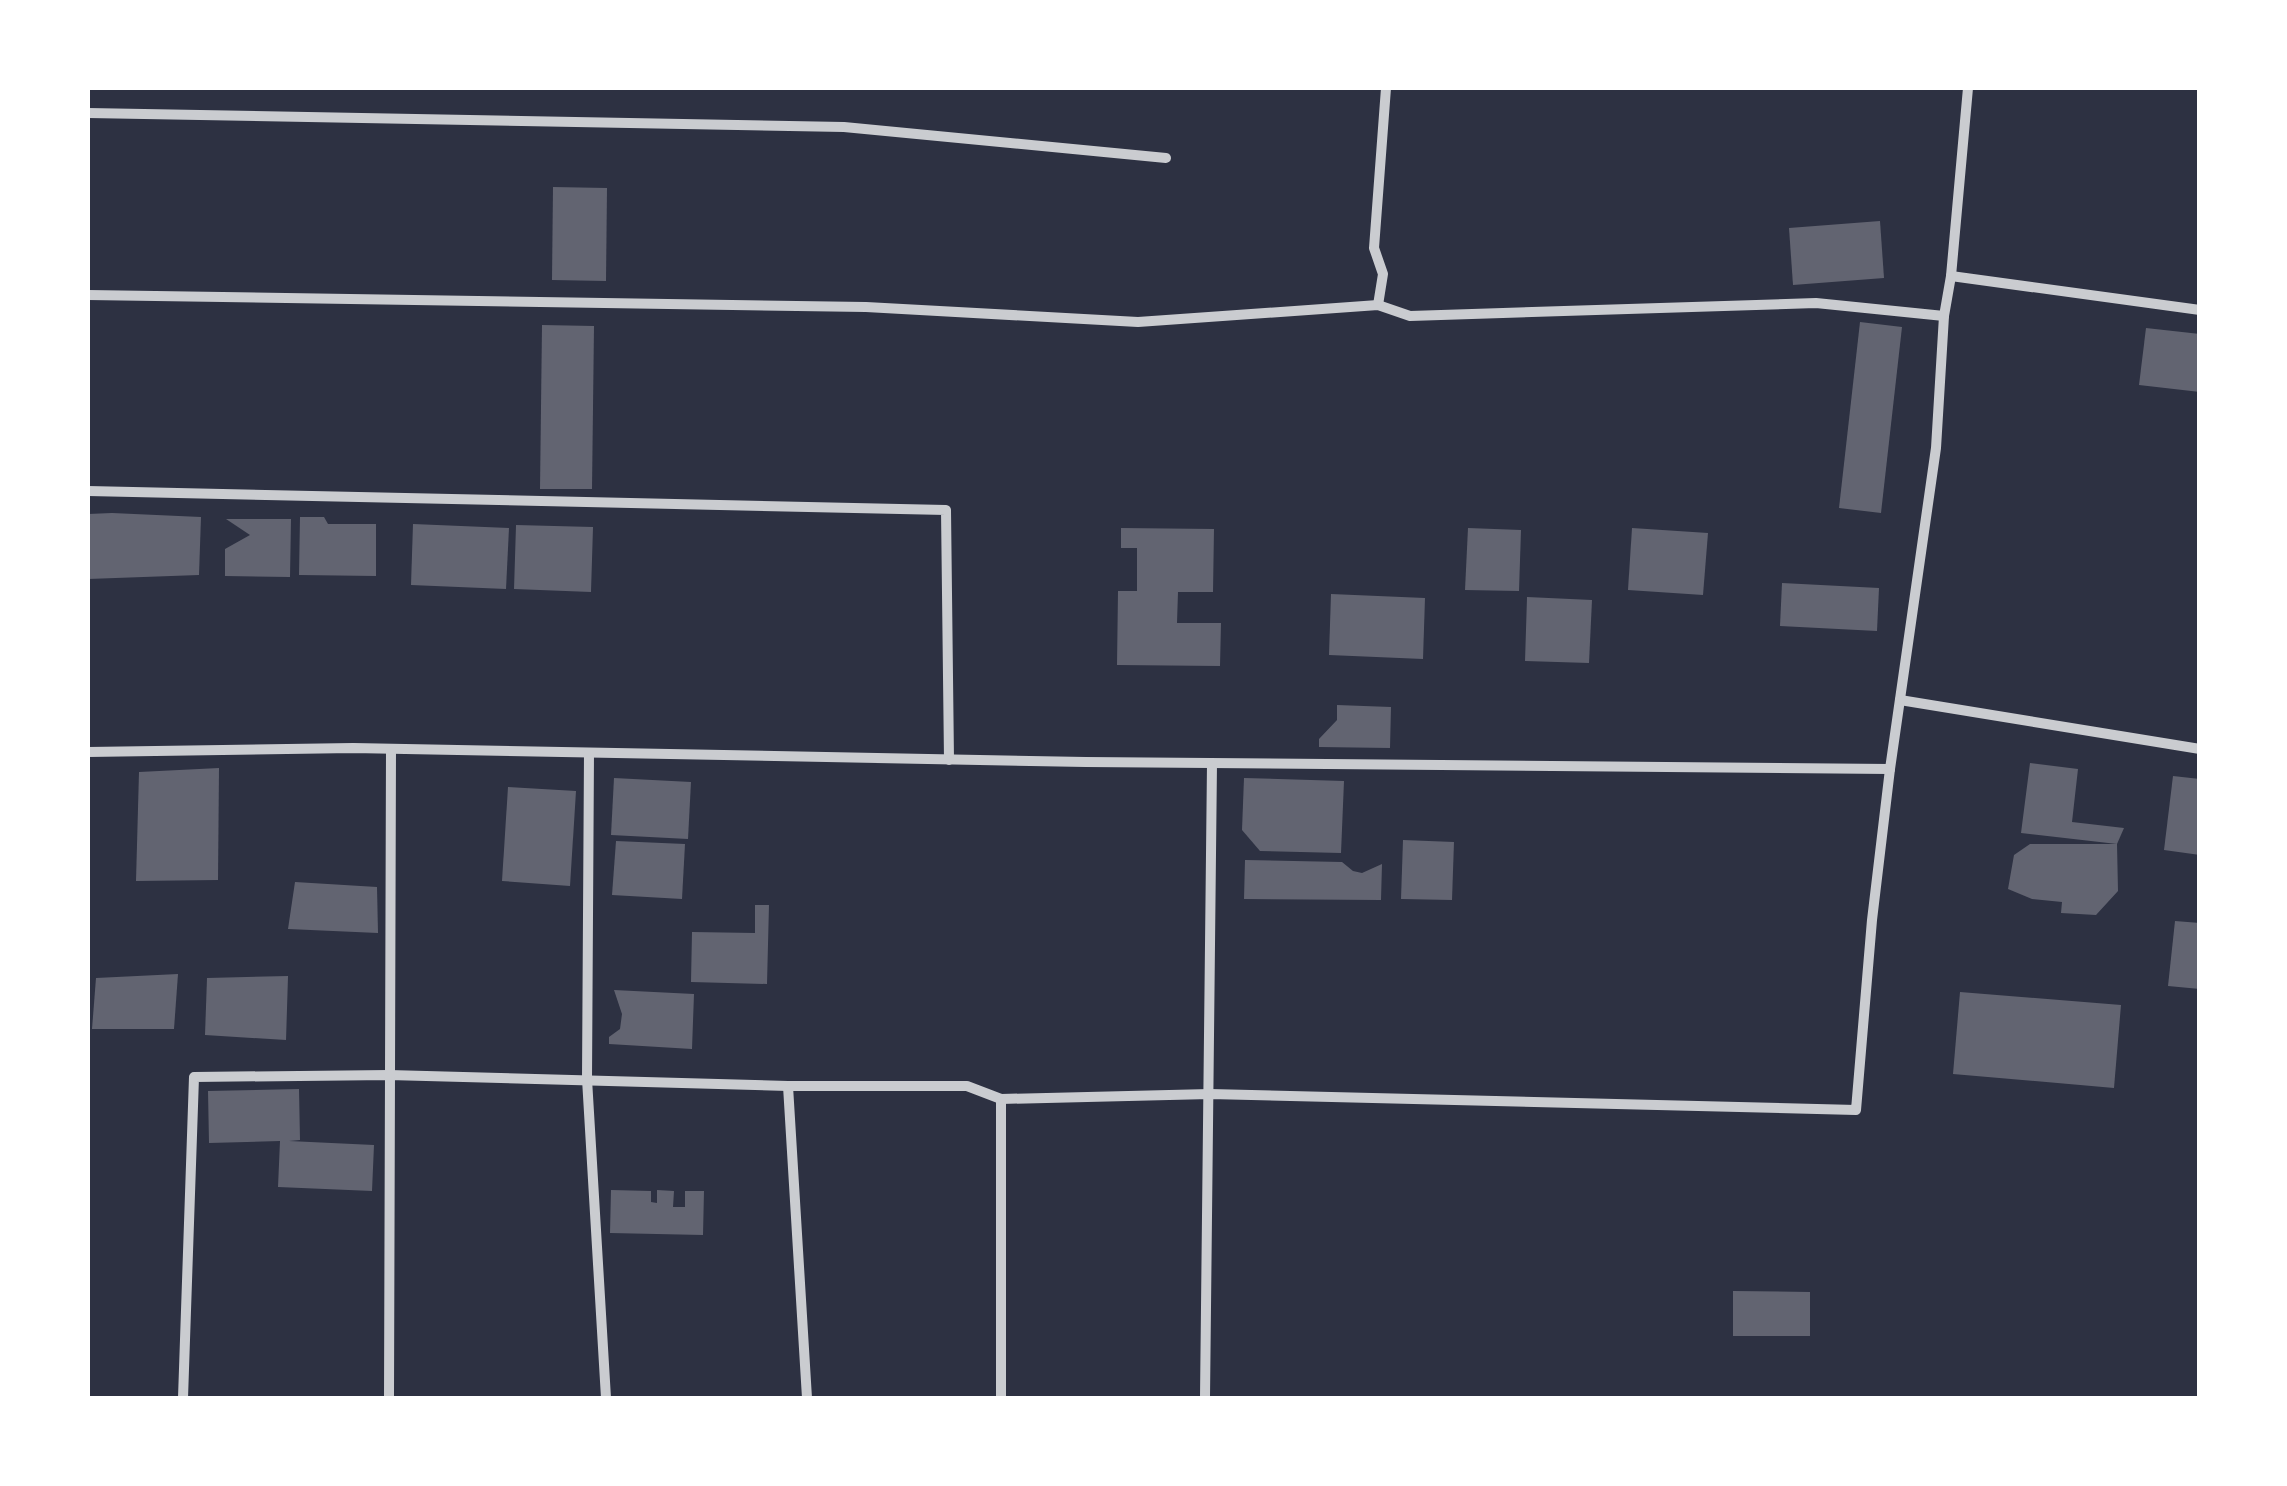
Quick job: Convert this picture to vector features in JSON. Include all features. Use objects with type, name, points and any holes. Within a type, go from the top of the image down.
[{"type":"street","points":[[1378,305],[1382,274],[1374,248],[1386,88]]},
{"type":"street","points":[[183,1398],[194,1077],[587,1078],[788,1086],[967,1086],[1001,1099],[1210,1094],[1856,1110],[1890,769],[1936,448],[1944,316],[1968,88]]},
{"type":"street","points":[[88,113],[844,127],[1166,158]]},
{"type":"street","points":[[1951,276],[2200,310]]},
{"type":"street","points":[[88,296],[866,307],[1138,322],[1378,305],[1410,316],[1816,303],[1944,316]]},
{"type":"street","points":[[88,491],[946,510],[950,760]]},
{"type":"street","points":[[1900,700],[2200,749]]},
{"type":"street","points":[[88,752],[390,749],[1212,764],[1890,769]]},
{"type":"street","points":[[389,1398],[390,749]]},
{"type":"street","points":[[589,753],[587,1078],[606,1398]]},
{"type":"street","points":[[1205,1398],[1212,764]]},
{"type":"street","points":[[788,1086],[808,1398]]},
{"type":"street","points":[[1001,1099],[1001,1398]]},
{"type":"building","points":[[553,187],[607,188],[606,281],[552,280]]},
{"type":"building","points":[[1880,221],[1884,278],[1793,285],[1789,228]]},
{"type":"building","points":[[1860,322],[1902,327],[1881,513],[1839,508]]},
{"type":"building","points":[[542,325],[594,326],[592,489],[540,489]]},
{"type":"building","points":[[2146,328],[2200,334],[2200,392],[2139,385]]},
{"type":"building","points":[[88,514],[201,517],[199,575],[88,579]]},
{"type":"building","points":[[300,517],[324,517],[328,524],[376,524],[376,576],[299,575]]},
{"type":"building","points":[[226,519],[291,519],[290,577],[225,576],[225,549],[250,535]]},
{"type":"building","points":[[413,524],[509,528],[506,589],[411,585]]},
{"type":"building","points":[[516,525],[593,527],[591,592],[514,589]]},
{"type":"building","points":[[1121,528],[1214,529],[1213,592],[1178,592],[1177,623],[1221,623],[1220,666],[1117,665],[1118,591],[1137,591],[1137,548],[1121,548]]},
{"type":"building","points":[[1468,528],[1521,530],[1519,591],[1465,590]]},
{"type":"building","points":[[1632,528],[1708,533],[1703,595],[1628,590]]},
{"type":"building","points":[[1782,583],[1879,588],[1877,631],[1780,626]]},
{"type":"building","points":[[1331,594],[1425,598],[1423,659],[1329,655]]},
{"type":"building","points":[[1527,597],[1592,600],[1589,663],[1525,661]]},
{"type":"building","points":[[1337,705],[1391,707],[1390,748],[1319,747],[1319,739],[1337,720]]},
{"type":"building","points":[[2030,763],[2078,769],[2072,822],[2124,828],[2117,844],[2021,833]]},
{"type":"building","points":[[219,768],[218,880],[136,881],[139,772]]},
{"type":"building","points":[[2173,776],[2200,779],[2200,855],[2164,850]]},
{"type":"building","points":[[614,778],[691,782],[688,839],[611,835]]},
{"type":"building","points":[[1244,778],[1344,781],[1341,853],[1260,851],[1242,830]]},
{"type":"building","points":[[508,787],[576,791],[570,886],[502,881]]},
{"type":"building","points":[[1403,840],[1454,842],[1452,900],[1401,899]]},
{"type":"building","points":[[616,841],[685,844],[682,899],[612,895]]},
{"type":"building","points":[[2030,844],[2117,844],[2118,891],[2096,915],[2061,913],[2062,902],[2032,899],[2008,889],[2014,855]]},
{"type":"building","points":[[1245,860],[1342,862],[1362,873],[1382,864],[1381,900],[1244,899]]},
{"type":"building","points":[[295,882],[377,887],[378,933],[288,929]]},
{"type":"building","points":[[755,905],[769,905],[767,984],[691,982],[692,932],[755,933]]},
{"type":"building","points":[[2175,921],[2200,923],[2200,989],[2168,986]]},
{"type":"building","points":[[178,974],[174,1029],[92,1029],[96,978]]},
{"type":"building","points":[[288,976],[286,1040],[205,1035],[207,978]]},
{"type":"building","points":[[614,990],[694,994],[692,1049],[609,1044],[609,1037],[620,1029],[622,1014]]},
{"type":"building","points":[[1960,992],[2121,1005],[2114,1088],[1953,1074]]},
{"type":"building","points":[[299,1089],[300,1140],[289,1141],[374,1145],[372,1191],[278,1187],[280,1141],[209,1143],[208,1091]]},
{"type":"building","points":[[611,1190],[651,1191],[651,1202],[657,1203],[657,1190],[674,1191],[673,1207],[685,1207],[685,1191],[704,1191],[703,1235],[610,1233]]},
{"type":"building","points":[[1733,1291],[1810,1292],[1810,1336],[1733,1336]]}]
